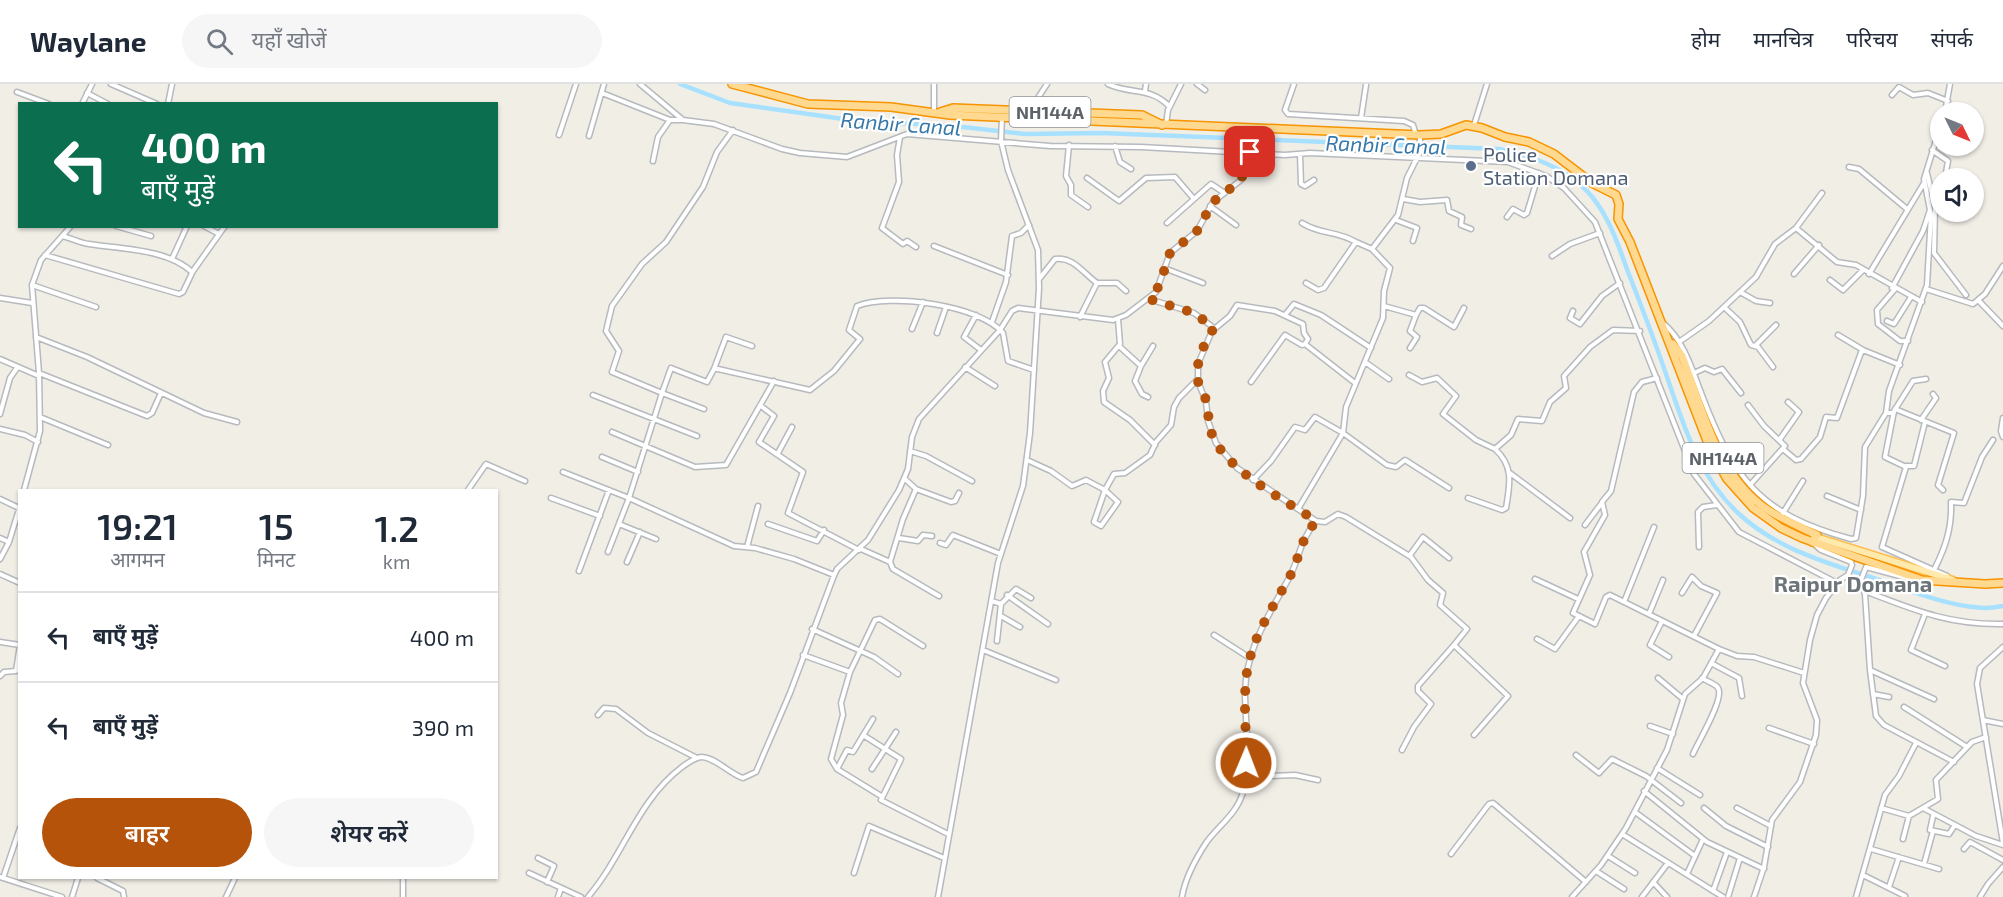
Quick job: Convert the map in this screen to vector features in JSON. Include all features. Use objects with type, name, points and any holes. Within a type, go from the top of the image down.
[{"type":"highway","name":"NH144A","points":[[732,84],[808,104],[863,105],[1002,117],[1164,125],[1274,127],[1419,137],[1437,135],[1474,125],[1504,137],[1529,142],[1554,154],[1592,183],[1616,195],[1619,204],[1618,219],[1630,242],[1709,446],[1727,479],[1761,514],[1781,528],[1918,579],[1930,582],[2003,583]]},
{"type":"highway","name":"NH144A","points":[[935,113],[953,108],[1142,115],[1164,125]]},
{"type":"main road","points":[[1814,539],[1954,581]]},
{"type":"street","points":[[83,102],[92,84]]},
{"type":"street","points":[[111,84],[152,102]]},
{"type":"street","points":[[168,102],[172,84]]},
{"type":"street","points":[[559,135],[576,84]]},
{"type":"street","points":[[589,136],[604,84]]},
{"type":"street","points":[[640,84],[683,120]]},
{"type":"street","points":[[934,84],[935,113]]},
{"type":"street","points":[[1030,111],[1047,84]]},
{"type":"street","points":[[1108,84],[1124,89],[1145,91],[1169,106]]},
{"type":"street","points":[[1145,91],[1146,84]]},
{"type":"street","points":[[1164,125],[1169,106],[1181,84]]},
{"type":"street","points":[[1197,84],[1205,90]]},
{"type":"street","points":[[1294,84],[1286,113],[1408,121],[1413,125],[1419,137],[1420,152],[1407,178],[1396,220],[1372,249]]},
{"type":"street","points":[[1474,125],[1487,84]]},
{"type":"street","points":[[1892,95],[1899,87],[1912,95],[1928,93],[1948,101],[1950,84]]},
{"type":"street","points":[[1361,118],[1365,85]]},
{"type":"street","points":[[17,92],[44,102]]},
{"type":"street","points":[[87,93],[104,102]]},
{"type":"street","points":[[602,93],[670,120],[714,124],[782,149],[847,157],[879,147],[900,136],[1069,145],[1491,160],[1526,167],[1563,188],[1582,205],[1600,233],[1640,331],[1685,457],[1694,474],[1739,532],[1837,582]]},
{"type":"street","points":[[938,897],[1001,554],[1023,486],[1027,460],[1038,311],[1038,250],[1008,170],[1001,141],[1002,117]]},
{"type":"street","points":[[653,161],[658,137],[670,120]]},
{"type":"street","points":[[704,409],[612,372],[619,351],[606,331],[609,314],[642,264],[666,242],[703,187],[717,152],[733,130]]},
{"type":"street","points":[[900,136],[897,155],[899,182],[882,228],[903,244],[907,241],[916,247]]},
{"type":"street","points":[[1069,145],[1066,176],[1071,185],[1071,195],[1088,207]]},
{"type":"street","points":[[1115,146],[1120,162],[1131,169]]},
{"type":"street","points":[[598,715],[604,708],[616,709],[648,733],[698,758],[707,759],[743,778],[756,772],[834,576],[844,562],[860,549],[905,479],[915,428],[920,419],[1000,330],[1015,308],[1118,320],[1149,299],[1159,286],[1170,253],[1197,231],[1210,206],[1223,192],[1241,180],[1250,152]]},
{"type":"street","points":[[1300,154],[1301,184],[1305,186],[1314,180]]},
{"type":"street","points":[[1869,274],[1924,182],[1930,156]]},
{"type":"street","points":[[1941,156],[1948,161],[1947,168]]},
{"type":"street","points":[[1849,167],[1858,169],[1907,209]]},
{"type":"street","points":[[1926,171],[1935,208],[1934,253],[1966,295]]},
{"type":"street","points":[[1507,217],[1513,209],[1524,215],[1527,213],[1539,173]]},
{"type":"street","points":[[1087,178],[1119,201],[1146,178],[1175,177],[1194,200]]},
{"type":"street","points":[[1661,322],[1679,342],[1719,439],[1750,485],[1783,513],[1810,527],[1853,539],[1857,536],[1861,510],[1866,444],[1886,413],[1886,404],[1926,289],[1930,210],[1924,182]]},
{"type":"street","points":[[1167,223],[1213,184],[1223,192]]},
{"type":"street","points":[[1679,342],[1724,307],[1758,274],[1775,244],[1796,228],[1822,193]]},
{"type":"street","points":[[1403,199],[1420,202],[1447,200],[1450,212],[1462,217],[1461,225],[1471,229]]},
{"type":"street","points":[[1210,206],[1236,225]]},
{"type":"street","points":[[1908,341],[1900,340],[1878,324],[1877,310],[1893,288],[1923,231],[1930,210]]},
{"type":"street","points":[[1396,220],[1417,228],[1413,241]]},
{"type":"street","points":[[1298,509],[1343,433],[1346,407],[1383,318],[1384,291],[1390,268],[1372,249],[1339,233],[1321,231],[1302,223]]},
{"type":"street","points":[[992,322],[1008,275],[1012,236],[1021,233],[1029,225]]},
{"type":"street","points":[[24,489],[38,442],[40,417],[32,285],[45,255],[67,228]]},
{"type":"street","points":[[123,228],[151,236]]},
{"type":"street","points":[[172,259],[186,228]]},
{"type":"street","points":[[208,228],[219,234]]},
{"type":"street","points":[[45,255],[179,294],[183,292],[192,272],[224,228]]},
{"type":"street","points":[[1796,228],[1819,244],[1838,262],[1852,264],[1922,302]]},
{"type":"street","points":[[1552,256],[1570,244],[1600,233]]},
{"type":"street","points":[[62,236],[88,244],[109,245],[172,259],[192,272]]},
{"type":"street","points":[[1306,283],[1318,290],[1324,288],[1356,242]]},
{"type":"street","points":[[1794,274],[1819,244]]},
{"type":"street","points":[[934,246],[1008,275]]},
{"type":"street","points":[[1039,278],[1051,262],[1059,258],[1076,265],[1097,283],[1117,283],[1126,291]]},
{"type":"street","points":[[1926,289],[1969,304],[1979,301],[2003,266]]},
{"type":"street","points":[[1164,268],[1203,283]]},
{"type":"street","points":[[1830,280],[1843,290],[1863,270]]},
{"type":"street","points":[[1080,317],[1097,283]]},
{"type":"street","points":[[1574,311],[1570,318],[1577,325],[1580,324],[1602,296],[1620,283]]},
{"type":"street","points":[[32,285],[96,308]]},
{"type":"street","points":[[1740,292],[1756,301],[1770,303]]},
{"type":"street","points":[[1887,321],[1894,324],[1911,297]]},
{"type":"street","points":[[0,298],[32,303]]},
{"type":"street","points":[[1149,299],[1194,313],[1214,328]]},
{"type":"street","points":[[714,369],[743,373],[806,390],[824,380],[860,339],[849,330],[859,304],[889,300],[923,302],[976,315],[992,322],[1000,330],[1007,360],[1034,370]]},
{"type":"street","points":[[1979,301],[2003,326]]},
{"type":"street","points":[[912,329],[923,302]]},
{"type":"street","points":[[1285,315],[1293,304],[1327,319],[1332,325],[1371,348]]},
{"type":"street","points":[[1305,344],[1308,339],[1304,333],[1304,325],[1285,315],[1266,309],[1239,305],[1230,316],[1214,328],[1201,354],[1198,379],[1206,401],[1208,421],[1216,443],[1237,468],[1252,480],[1316,521],[1325,522],[1341,515],[1410,555],[1428,580],[1443,592],[1440,605],[1467,629],[1418,686],[1418,691],[1431,704],[1414,727],[1402,750]]},
{"type":"street","points":[[1384,306],[1416,315]]},
{"type":"street","points":[[937,333],[946,307]]},
{"type":"street","points":[[1724,307],[1740,322],[1751,345],[1756,345],[1773,367]]},
{"type":"street","points":[[1410,348],[1417,337],[1410,331],[1420,308],[1424,308],[1454,327],[1464,308]]},
{"type":"street","points":[[976,315],[964,337],[981,350]]},
{"type":"street","points":[[1118,320],[1119,346],[1105,362],[1108,378],[1103,391],[1104,402],[1130,420],[1155,444]]},
{"type":"street","points":[[1756,345],[1776,325]]},
{"type":"street","points":[[1495,449],[1511,435],[1518,419],[1542,421],[1550,402],[1566,388],[1564,376],[1590,347],[1613,330],[1640,331]]},
{"type":"street","points":[[1251,382],[1286,334],[1302,345],[1305,344],[1355,383]]},
{"type":"street","points":[[1838,335],[1862,350],[1900,364]]},
{"type":"street","points":[[36,337],[87,357],[204,413],[237,422]]},
{"type":"street","points":[[608,552],[638,472],[672,367],[707,382],[726,337],[752,346]]},
{"type":"street","points":[[1119,346],[1140,366]]},
{"type":"street","points":[[1148,397],[1142,394],[1135,381],[1140,366],[1153,346]]},
{"type":"street","points":[[1783,449],[1796,460],[1801,459],[1820,438],[1826,417],[1837,418],[1862,350]]},
{"type":"street","points":[[0,359],[16,368],[39,374],[147,416],[152,413],[161,393]]},
{"type":"street","points":[[1365,362],[1389,379]]},
{"type":"street","points":[[965,367],[994,386]]},
{"type":"street","points":[[0,414],[10,378],[16,368]]},
{"type":"street","points":[[1694,374],[1705,368],[1714,372],[1721,369],[1741,393]]},
{"type":"street","points":[[1409,375],[1422,382],[1437,378],[1456,396],[1443,414],[1476,440],[1495,449],[1505,457],[1509,473],[1506,506],[1503,511],[1468,498]]},
{"type":"street","points":[[1585,525],[1611,491],[1634,392],[1642,382],[1656,378]]},
{"type":"street","points":[[1027,460],[1051,471],[1072,486],[1086,480],[1105,490],[1118,502],[1101,526],[1094,522],[1105,490],[1114,474],[1125,472],[1140,464],[1150,455],[1155,444],[1171,425],[1174,407],[1179,398],[1198,379]]},
{"type":"street","points":[[1926,380],[1913,381],[1894,411],[1885,457],[1906,466],[1914,466],[1923,421],[1936,398],[1933,394]]},
{"type":"street","points":[[612,432],[695,467],[726,465],[774,381]]},
{"type":"street","points":[[593,395],[697,436]]},
{"type":"street","points":[[1780,440],[1799,412],[1788,402]]},
{"type":"street","points":[[1748,405],[1764,426],[1785,444],[1750,485]]},
{"type":"street","points":[[760,406],[774,416],[759,442],[803,472],[788,513],[890,562]]},
{"type":"street","points":[[1886,413],[1894,411],[1954,433],[1938,485],[1943,490]]},
{"type":"street","points":[[40,417],[108,445]]},
{"type":"street","points":[[1252,480],[1270,461],[1295,427],[1305,430],[1315,417],[1343,433],[1387,465],[1396,467],[1405,460],[1449,488]]},
{"type":"street","points":[[2003,418],[2001,429],[2003,437]]},
{"type":"street","points":[[778,453],[792,427]]},
{"type":"street","points":[[0,429],[30,436],[38,442]]},
{"type":"street","points":[[1935,568],[1952,527],[1951,502],[1964,504],[1982,457],[1993,440]]},
{"type":"street","points":[[910,450],[972,481]]},
{"type":"street","points":[[602,457],[638,472]]},
{"type":"street","points":[[469,489],[486,464],[525,481]]},
{"type":"street","points":[[1906,466],[1882,547],[1935,568],[1954,581]]},
{"type":"street","points":[[563,472],[629,498],[734,546],[803,561],[834,576]]},
{"type":"street","points":[[1509,473],[1570,518]]},
{"type":"street","points":[[905,479],[916,489],[953,502],[959,493]]},
{"type":"street","points":[[1783,513],[1803,481]]},
{"type":"street","points":[[916,489],[903,519],[890,562],[893,569],[939,596]]},
{"type":"street","points":[[579,571],[609,490]]},
{"type":"street","points":[[1827,496],[1861,510]]},
{"type":"street","points":[[551,498],[600,516]]},
{"type":"street","points":[[0,499],[18,507]]},
{"type":"street","points":[[1602,503],[1605,515],[1584,552],[1590,574],[1573,612],[1594,624],[1607,596],[1737,656],[1754,657],[1804,672]]},
{"type":"street","points":[[1699,547],[1698,512],[1703,507],[1718,504]]},
{"type":"street","points":[[747,547],[758,506]]},
{"type":"street","points":[[0,559],[9,542],[18,510]]},
{"type":"street","points":[[1182,897],[1186,880],[1206,843],[1225,823],[1242,795],[1246,763],[1245,691],[1251,658],[1260,628],[1293,569],[1302,541],[1316,521]]},
{"type":"street","points":[[620,524],[656,539]]},
{"type":"street","points":[[768,524],[817,542],[824,530]]},
{"type":"street","points":[[1624,602],[1654,527]]},
{"type":"street","points":[[627,562],[640,532]]},
{"type":"street","points":[[898,538],[919,541],[923,535],[932,536]]},
{"type":"street","points":[[940,543],[946,545],[952,535],[1001,554]]},
{"type":"street","points":[[1410,555],[1423,537],[1449,558]]},
{"type":"street","points":[[0,538],[9,542]]},
{"type":"street","points":[[1754,897],[1764,869],[1775,814],[1798,785],[1814,744],[1817,720],[1804,688],[1804,672],[1819,609],[1837,582],[1849,574],[1852,565],[1851,562],[1818,549],[1814,539]]},
{"type":"street","points":[[1918,579],[1864,568],[1861,579],[1865,590],[1870,670],[1876,716],[1881,723],[1954,762]]},
{"type":"street","points":[[0,574],[18,582]]},
{"type":"street","points":[[1682,593],[1692,578],[1701,586],[1717,593],[1694,636]]},
{"type":"street","points":[[1535,579],[1578,599]]},
{"type":"street","points":[[1649,614],[1663,580]]},
{"type":"street","points":[[998,641],[1001,604],[1007,595],[1016,588],[1031,598]]},
{"type":"street","points":[[1865,590],[1925,615],[1971,624],[2003,624]]},
{"type":"street","points":[[1007,595],[1048,624]]},
{"type":"street","points":[[992,601],[1001,604]]},
{"type":"street","points":[[1925,615],[1911,651],[1945,666]]},
{"type":"street","points":[[1001,616],[1020,627]]},
{"type":"street","points":[[1537,639],[1555,650],[1579,616]]},
{"type":"street","points":[[923,646],[877,619],[850,672],[841,703],[843,715],[831,759],[837,769],[881,796],[882,801],[948,834]]},
{"type":"street","points":[[1662,621],[1650,645],[1669,657]]},
{"type":"street","points":[[812,629],[874,657],[898,674]]},
{"type":"street","points":[[1214,634],[1251,658]]},
{"type":"street","points":[[0,642],[18,645]]},
{"type":"street","points":[[1454,645],[1508,696],[1474,735]]},
{"type":"street","points":[[1923,808],[1934,816],[1976,836],[2003,844],[1977,677],[1980,668],[2003,647]]},
{"type":"street","points":[[1572,897],[1608,856],[1622,834],[1673,734],[1688,689],[1702,678],[1719,649]]},
{"type":"street","points":[[983,650],[1056,680]]},
{"type":"street","points":[[1999,651],[2003,655]]},
{"type":"street","points":[[803,655],[850,672]]},
{"type":"street","points":[[0,676],[3,673],[16,671],[18,658]]},
{"type":"street","points":[[1711,663],[1739,678],[1742,696]]},
{"type":"street","points":[[1870,670],[1934,699]]},
{"type":"street","points":[[1658,678],[1683,699]]},
{"type":"street","points":[[1693,754],[1713,713],[1719,692],[1717,687],[1702,678]]},
{"type":"street","points":[[1873,694],[1889,697]]},
{"type":"street","points":[[1904,707],[1967,747]]},
{"type":"street","points":[[837,769],[841,755],[845,750],[853,752],[873,719]]},
{"type":"street","points":[[1983,720],[2003,724]]},
{"type":"street","points":[[1650,726],[1673,734]]},
{"type":"street","points":[[1768,728],[1814,744]]},
{"type":"street","points":[[872,769],[896,732]]},
{"type":"street","points":[[864,735],[901,759],[881,796]]},
{"type":"street","points":[[1903,839],[1909,816],[1939,798],[1936,781],[1974,740],[1986,737]]},
{"type":"street","points":[[1856,897],[1885,795],[1899,776],[1916,743]]},
{"type":"street","points":[[1576,755],[1598,773],[1612,759],[1650,779],[1681,803]]},
{"type":"street","points":[[588,897],[604,877],[637,816],[654,792],[670,776],[698,758]]},
{"type":"street","points":[[1246,763],[1272,776],[1295,775],[1318,780]]},
{"type":"street","points":[[1657,768],[1700,795]]},
{"type":"street","points":[[1644,791],[1703,839],[1764,869]]},
{"type":"street","points":[[1450,854],[1489,804],[1493,803],[1586,882]]},
{"type":"street","points":[[1704,808],[1726,826],[1768,847]]},
{"type":"street","points":[[1737,808],[1771,826]]},
{"type":"street","points":[[1881,808],[1909,816]]},
{"type":"street","points":[[1635,812],[1695,856]]},
{"type":"street","points":[[1934,816],[1929,827],[1933,831],[1949,834],[1955,825]]},
{"type":"street","points":[[854,873],[865,835],[871,826],[914,847],[944,858]]},
{"type":"street","points":[[1924,864],[1933,831]]},
{"type":"street","points":[[18,833],[1,877],[62,897]]},
{"type":"street","points":[[1622,834],[1723,897]]},
{"type":"street","points":[[1687,874],[1703,839]]},
{"type":"street","points":[[1964,849],[1970,842],[2003,860]]},
{"type":"street","points":[[13,847],[18,848]]},
{"type":"street","points":[[1871,849],[1940,869]]},
{"type":"street","points":[[1713,891],[1727,852]]},
{"type":"street","points":[[1608,856],[1635,873]]},
{"type":"street","points":[[1889,887],[1899,857]]},
{"type":"street","points":[[538,858],[554,866],[547,882]]},
{"type":"street","points":[[1728,897],[1740,858]]},
{"type":"street","points":[[1642,897],[1668,863]]},
{"type":"street","points":[[1980,897],[2003,867]]},
{"type":"street","points":[[1596,871],[1624,889]]},
{"type":"street","points":[[529,873],[580,897]]},
{"type":"street","points":[[1863,875],[1905,896]]},
{"type":"street","points":[[72,897],[78,879]]},
{"type":"street","points":[[99,879],[123,891],[124,897]]},
{"type":"street","points":[[226,897],[235,879]]},
{"type":"street","points":[[403,879],[403,897]]},
{"type":"street","points":[[1653,882],[1667,897]]},
{"type":"street","points":[[558,897],[561,888]]},
{"type":"waterway","name":"Ranbir Canal","points":[[680,84],[730,103],[865,122],[945,125],[1025,134],[1102,133],[1499,149],[1538,160],[1574,179],[1593,198],[1604,215],[1617,243],[1693,448],[1712,483],[1738,513],[1769,536],[1803,554],[1840,567],[1939,600],[1973,607],[2003,606]]},
{"type":"place","name":"Police Station Domana","points":[[1471,166]]},
{"type":"district","name":"Raipur Domana","points":[[1853,583]]},
{"type":"route","points":[[1246,763],[1245,691],[1248,666],[1260,628],[1293,569],[1302,541],[1316,521],[1240,471],[1216,443],[1208,421],[1206,401],[1198,382],[1197,372],[1201,354],[1214,328],[1194,313],[1161,305],[1149,299],[1159,286],[1170,253],[1197,231],[1213,202],[1241,180],[1250,152]]}]
